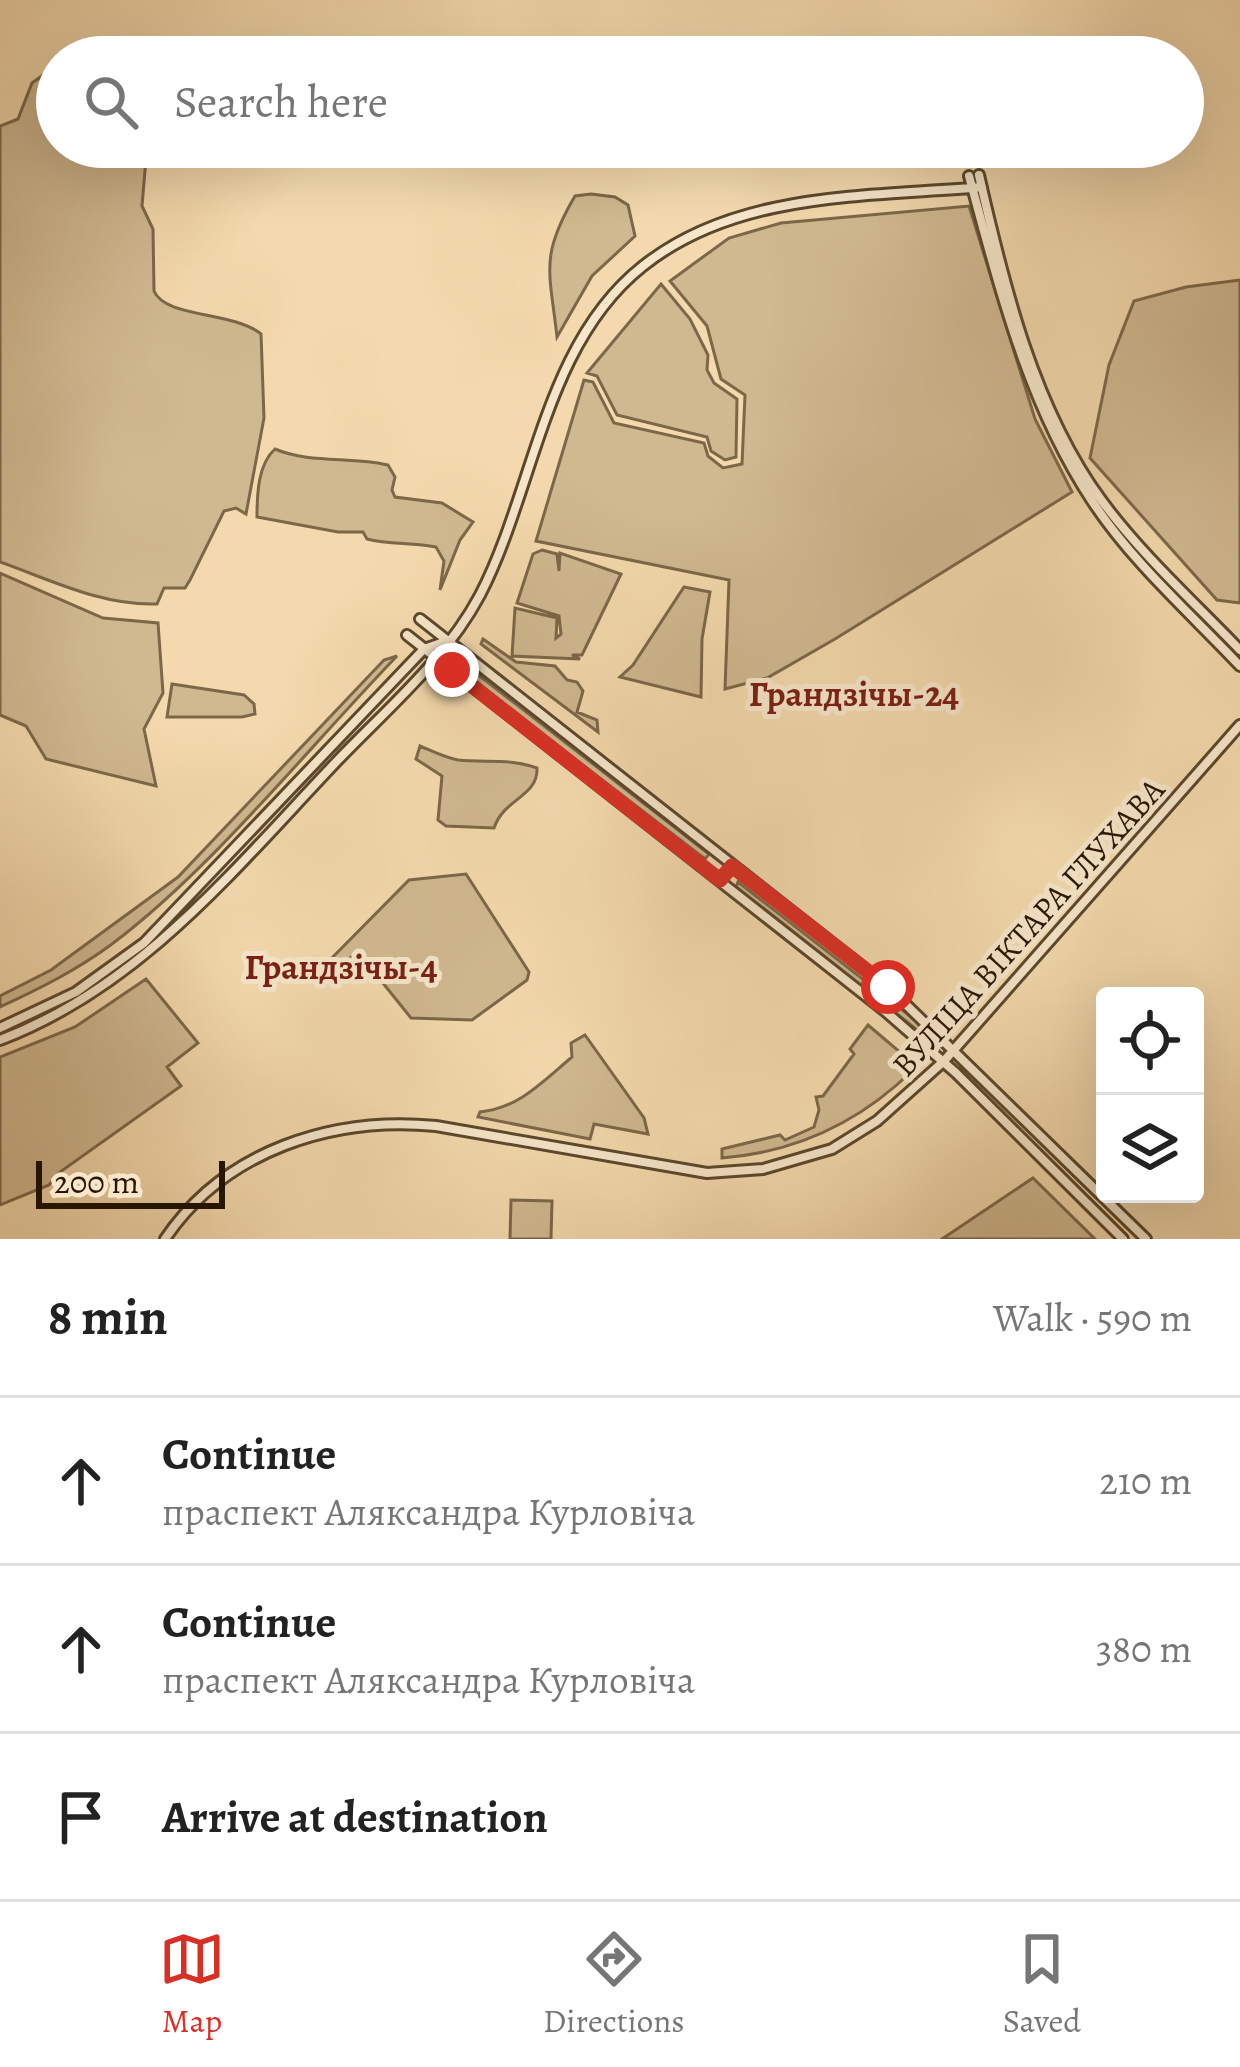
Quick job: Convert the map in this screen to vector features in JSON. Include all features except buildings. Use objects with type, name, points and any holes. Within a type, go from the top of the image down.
[{"type":"street","points":[[974,175],[1019,352],[1095,506],[1240,666]]},
{"type":"street","points":[[0,1040],[70,1007],[151,952],[437,659],[495,564],[575,352],[594,318],[643,266],[701,229],[738,215],[817,201],[977,187]]},
{"type":"street","points":[[1069,456],[1124,527],[1240,650]]},
{"type":"street","points":[[420,619],[888,987],[1146,1239]]},
{"type":"street","points":[[407,635],[944,1061],[1123,1239]]},
{"type":"street","points":[[0,1028],[76,992],[144,943],[424,649],[448,643]]},
{"type":"street","name":"ВУЛІЦА ВІКТАРА ГЛУХАВА","points":[[165,1239],[207,1191],[240,1166],[344,1126],[403,1122],[436,1126],[707,1174],[797,1162],[832,1149],[877,1121],[944,1061],[1240,725]]},
{"type":"street","points":[[720,880],[732,866]]},
{"type":"street","points":[[144,943],[151,952]]},
{"type":"shaded area","points":[[36,80],[36,168],[145,168],[142,206],[153,229],[154,291],[171,306],[234,321],[261,334],[264,418],[246,514],[236,508],[224,511],[185,588],[164,588],[157,604],[97,596],[0,562],[0,126],[18,119]]},
{"type":"shaded area","points":[[575,196],[615,197],[628,205],[635,236],[592,276],[557,337],[550,280],[552,250]]},
{"type":"shaded area","points":[[969,206],[1035,419],[1072,492],[767,678],[725,689],[729,580],[536,541],[584,380],[593,382],[614,423],[704,443],[708,456],[723,468],[742,464],[745,395],[721,379],[707,326],[670,281],[729,238],[781,223]]},
{"type":"shaded area","points":[[1240,280],[1240,603],[1217,600],[1090,458],[1109,365],[1134,301],[1186,287]]},
{"type":"shaded area","points":[[661,284],[690,319],[708,355],[707,370],[714,383],[737,399],[736,457],[725,460],[711,451],[707,437],[617,415],[597,376],[587,373]]},
{"type":"shaded area","points":[[275,449],[302,457],[388,465],[395,477],[395,497],[442,503],[473,522],[460,540],[440,590],[444,561],[436,547],[376,541],[363,532],[257,517],[262,471]]},
{"type":"shaded area","points":[[542,550],[557,554],[559,571],[560,553],[621,574],[582,655],[572,655],[580,659],[512,656],[515,608],[557,618],[556,638],[561,634],[559,616],[517,603],[533,554]]},
{"type":"shaded area","points":[[0,573],[103,618],[158,623],[163,693],[144,729],[156,786],[46,759],[26,726],[0,715]]},
{"type":"shaded area","points":[[684,587],[710,592],[702,639],[701,697],[620,677],[633,665]]},
{"type":"shaded area","points":[[483,639],[516,662],[555,666],[567,680],[577,682],[583,691],[577,712],[597,720],[598,732],[481,644]]},
{"type":"shaded area","points":[[397,656],[223,844],[150,914],[85,962],[0,1007],[0,996],[51,970],[178,877],[384,660]]},
{"type":"shaded area","points":[[463,663],[709,854],[705,859],[458,669]]},
{"type":"shaded area","points":[[172,684],[244,695],[254,704],[255,714],[167,717]]},
{"type":"shaded area","points":[[420,746],[458,760],[527,765],[537,768],[536,778],[494,828],[446,826],[438,820],[442,776],[416,759]]},
{"type":"shaded area","points":[[466,874],[529,972],[527,980],[472,1020],[411,1018],[358,952],[332,971],[327,963],[409,880]]},
{"type":"shaded area","points":[[738,882],[932,1033],[926,1037],[736,887]]},
{"type":"shaded area","points":[[146,979],[198,1043],[167,1067],[181,1086],[60,1172],[49,1185],[0,1205],[0,1057],[75,1027]]},
{"type":"shaded area","points":[[868,1025],[914,1064],[913,1070],[871,1105],[825,1132],[776,1149],[722,1158],[722,1149],[780,1135],[785,1140],[814,1127],[819,1110],[816,1097],[823,1096],[854,1054],[850,1049]]},
{"type":"shaded area","points":[[585,1035],[644,1118],[648,1134],[594,1124],[590,1139],[478,1117],[540,1084],[572,1057],[571,1043]]},
{"type":"shaded area","points":[[1033,1178],[1095,1239],[942,1239]]},
{"type":"shaded area","points":[[511,1200],[552,1201],[551,1239],[510,1239]]},
{"type":"district","name":"Грандзічы-24","points":[[854,693]]},
{"type":"district","name":"Грандзічы-4","points":[[341,966]]},
{"type":"route","points":[[452,670],[720,880],[732,866],[888,987]]}]
